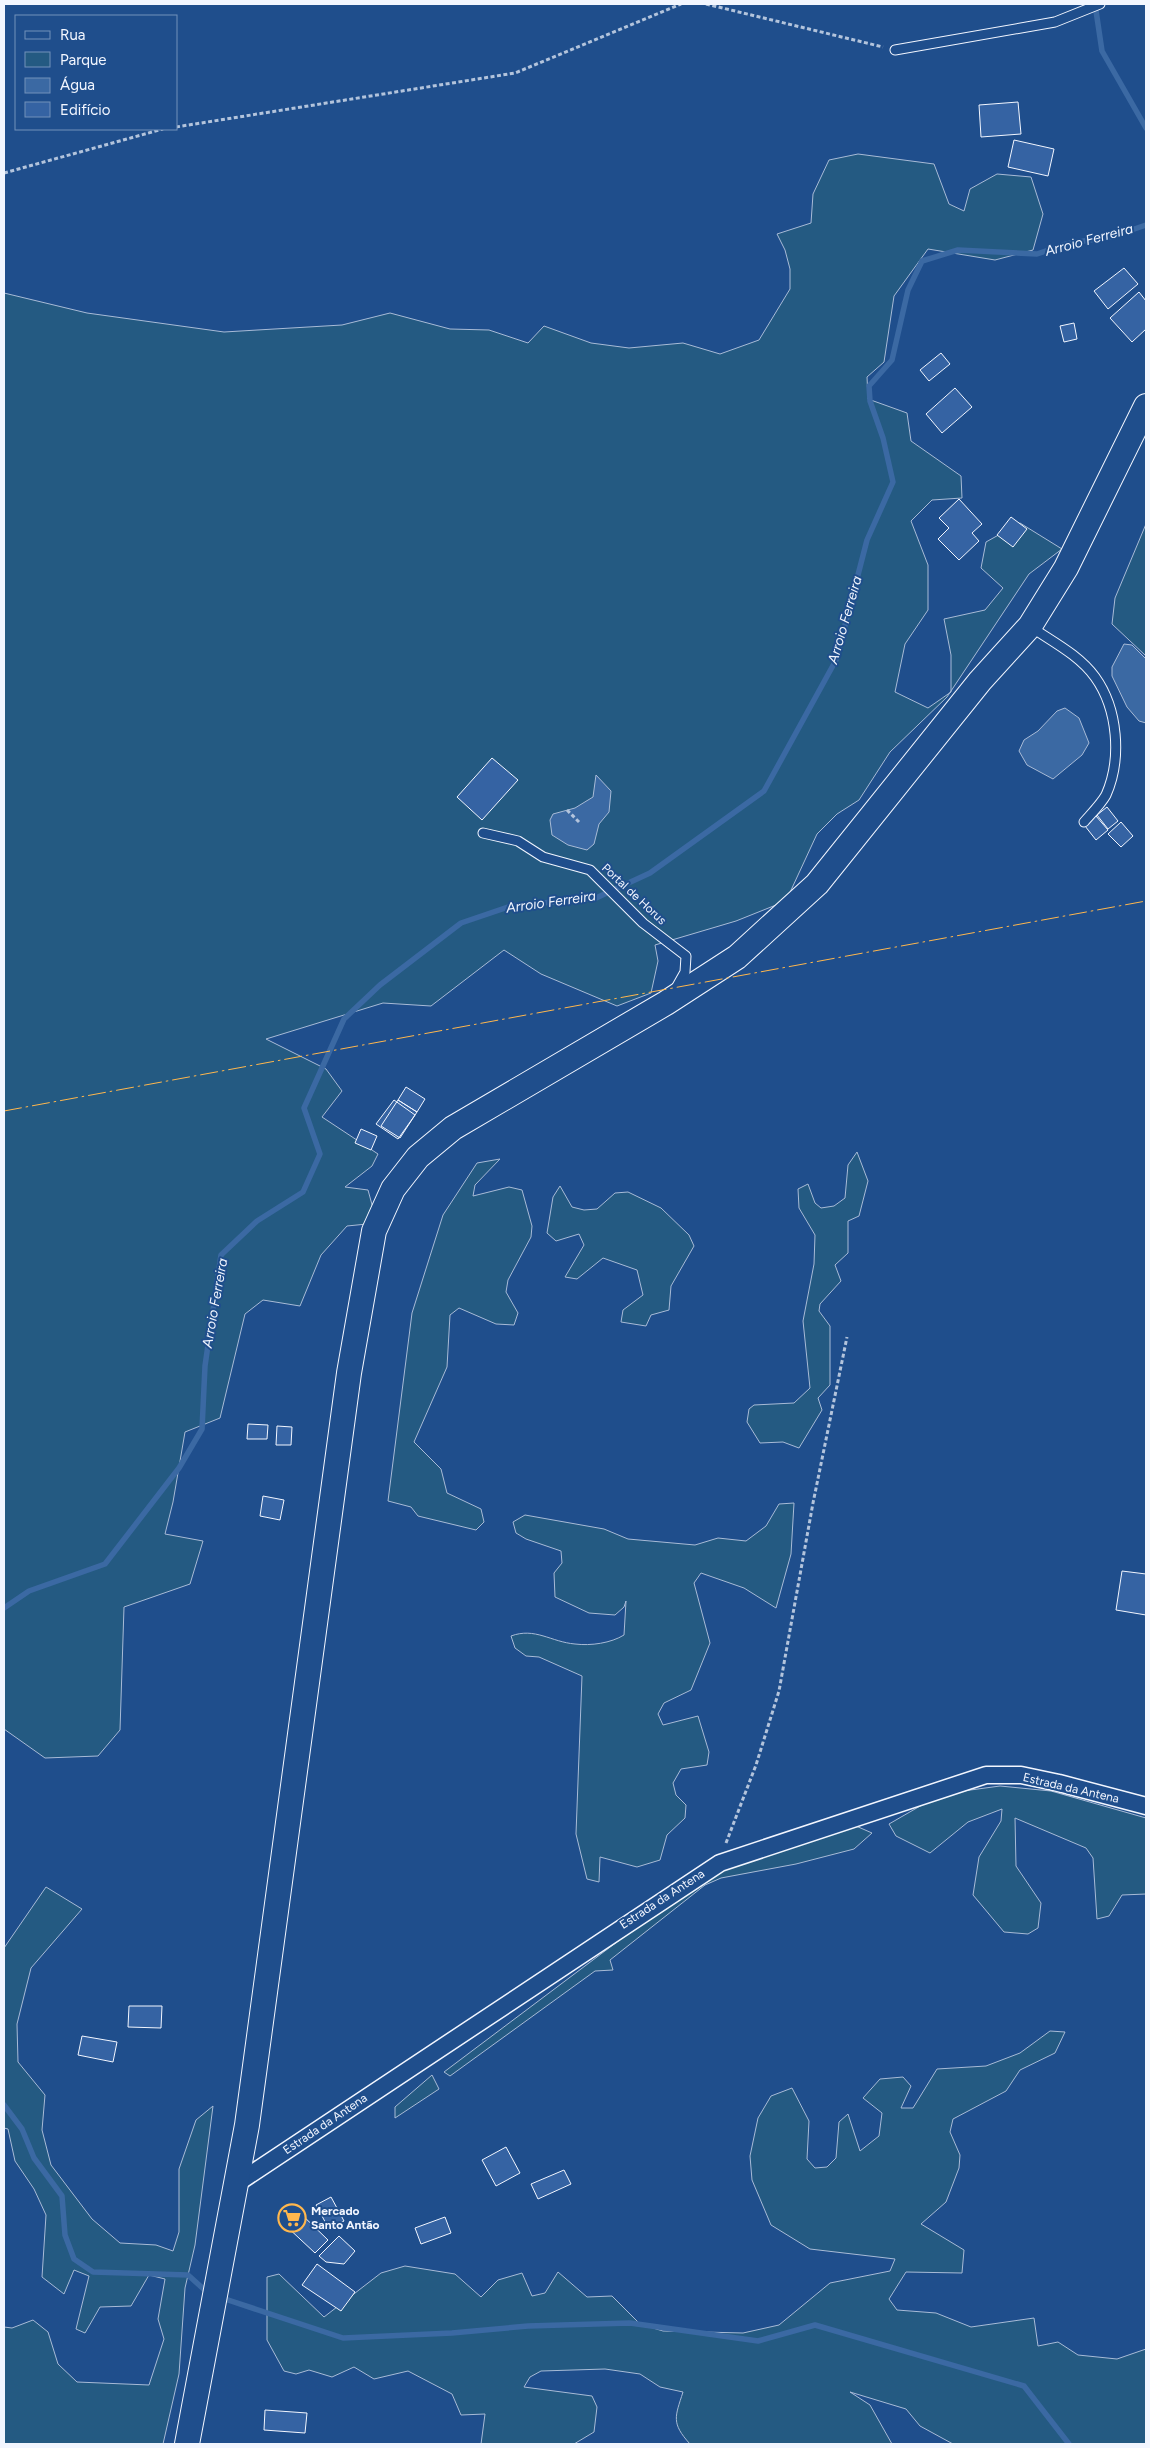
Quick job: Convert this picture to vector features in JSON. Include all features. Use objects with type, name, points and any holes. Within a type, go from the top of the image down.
[{"type":"main road","points":[[187,2444],[246,2125],[349,1373],[374,1231],[398,1183],[418,1157],[453,1128],[666,1003],[737,957],[817,884],[980,681],[1030,626],[1066,568],[1146,406]]},
{"type":"street","name":"Estrada da Antena","points":[[236,2184],[720,1863],[986,1776],[1031,1777],[1146,1806]]},
{"type":"lane","points":[[895,50],[1055,22],[1100,4]]},
{"type":"lane","points":[[1030,626],[1082,663],[1095,677],[1110,708],[1117,753],[1105,796],[1084,822]]},
{"type":"lane","name":"Portal de Horus","points":[[482,833],[518,841],[543,857],[590,870],[643,923],[686,956],[685,972],[666,1003]]},
{"type":"path","points":[[178,127],[515,73],[681,4]]},
{"type":"path","points":[[706,4],[895,50]]},
{"type":"path","points":[[4,173],[160,130]]},
{"type":"path","points":[[568,810],[580,824]]},
{"type":"path","points":[[720,1863],[756,1765],[779,1691],[813,1503],[847,1337]]},
{"type":"green space","points":[[858,154],[934,164],[949,204],[964,211],[970,189],[997,174],[1031,177],[1043,214],[1033,250],[995,260],[928,249],[894,296],[884,362],[867,377],[868,399],[907,413],[911,441],[961,476],[962,498],[932,500],[911,521],[928,565],[928,610],[905,644],[895,692],[928,708],[950,693],[890,752],[859,800],[837,814],[817,834],[786,901],[736,921],[655,945],[658,961],[651,993],[617,1006],[541,974],[504,950],[431,1006],[383,1003],[266,1039],[326,1069],[342,1091],[322,1117],[378,1154],[372,1166],[345,1187],[368,1190],[377,1223],[347,1226],[321,1255],[300,1306],[263,1300],[245,1314],[220,1418],[185,1432],[173,1502],[165,1534],[203,1541],[190,1584],[124,1607],[120,1730],[98,1756],[45,1758],[4,1729],[4,293],[87,313],[224,332],[342,325],[390,313],[450,329],[489,330],[528,343],[544,326],[591,343],[629,348],[683,343],[720,354],[759,340],[790,289],[790,269],[785,250],[777,234],[811,223],[813,194],[829,160]]},
{"type":"green space","points":[[1020,523],[1062,549],[1029,574],[951,691],[951,655],[944,619],[985,610],[1003,588],[981,568],[986,542]]},
{"type":"green space","points":[[1146,524],[1146,656],[1112,624],[1115,598]]},
{"type":"green space","points":[[857,1152],[868,1181],[859,1216],[848,1221],[848,1253],[835,1265],[841,1281],[820,1304],[819,1311],[830,1326],[830,1385],[818,1398],[822,1410],[799,1448],[783,1442],[760,1443],[747,1422],[749,1409],[754,1405],[794,1403],[810,1388],[803,1321],[814,1264],[815,1235],[799,1208],[798,1189],[808,1184],[815,1203],[821,1208],[834,1206],[845,1198],[848,1165]]},
{"type":"green space","points":[[500,1159],[475,1185],[473,1196],[509,1187],[522,1190],[532,1226],[531,1237],[508,1280],[506,1292],[518,1313],[514,1325],[496,1324],[459,1308],[450,1315],[447,1367],[414,1442],[441,1469],[447,1493],[481,1509],[484,1522],[476,1530],[418,1516],[411,1507],[388,1501],[412,1313],[443,1215],[477,1163]]},
{"type":"green space","points":[[560,1186],[572,1207],[584,1210],[597,1209],[615,1193],[628,1192],[661,1208],[689,1235],[694,1246],[671,1286],[669,1310],[651,1315],[646,1326],[621,1322],[623,1310],[643,1295],[637,1270],[603,1258],[577,1279],[565,1277],[584,1245],[579,1234],[556,1241],[547,1233],[553,1197]]},
{"type":"green space","points":[[794,1503],[791,1554],[776,1608],[744,1588],[701,1573],[694,1583],[710,1643],[691,1690],[664,1703],[658,1714],[663,1725],[698,1716],[709,1752],[707,1765],[681,1769],[673,1783],[676,1795],[686,1805],[685,1818],[667,1835],[660,1860],[637,1867],[600,1857],[599,1882],[587,1879],[576,1834],[582,1676],[539,1657],[526,1656],[515,1648],[511,1636],[528,1633],[581,1645],[613,1640],[624,1635],[626,1601],[624,1607],[615,1615],[589,1613],[555,1597],[554,1573],[562,1563],[561,1551],[526,1539],[516,1533],[513,1522],[525,1515],[604,1529],[628,1539],[695,1545],[718,1538],[746,1541],[766,1526],[779,1504]]},
{"type":"green space","points":[[1000,1786],[1051,1791],[1146,1818],[1146,1894],[1122,1895],[1109,1916],[1097,1919],[1093,1858],[1086,1848],[1015,1818],[1016,1866],[1041,1903],[1038,1928],[1028,1934],[1004,1932],[973,1895],[979,1857],[1001,1821],[1002,1809],[968,1822],[930,1853],[896,1836],[889,1824],[941,1794]]},
{"type":"green space","points":[[856,1826],[872,1833],[854,1849],[796,1864],[721,1878],[705,1885],[610,1960],[613,1970],[595,1971],[450,2076],[444,2072],[706,1875]]},
{"type":"green space","points":[[46,1887],[82,1909],[31,1968],[17,2024],[18,2062],[45,2095],[42,2130],[51,2165],[92,2219],[120,2243],[156,2245],[173,2251],[179,2232],[179,2169],[196,2120],[213,2106],[195,2245],[185,2288],[179,2374],[163,2444],[4,2444],[4,2327],[12,2328],[33,2320],[48,2332],[58,2364],[77,2382],[149,2385],[164,2339],[158,2319],[165,2279],[149,2275],[131,2306],[100,2307],[85,2333],[76,2329],[89,2276],[74,2270],[64,2294],[42,2277],[46,2215],[34,2189],[15,2161],[8,2129],[4,2128],[4,1948]]},
{"type":"green space","points":[[1050,2031],[1065,2032],[1055,2053],[1020,2070],[1006,2091],[953,2119],[950,2132],[960,2155],[959,2168],[946,2202],[921,2224],[964,2250],[962,2273],[906,2272],[889,2299],[897,2310],[936,2313],[971,2327],[1034,2318],[1038,2346],[1058,2342],[1078,2355],[1117,2359],[1146,2349],[1146,2444],[953,2444],[920,2426],[906,2409],[850,2392],[870,2405],[892,2444],[690,2444],[680,2431],[676,2420],[683,2392],[660,2387],[640,2374],[605,2369],[541,2371],[530,2377],[524,2387],[592,2396],[597,2407],[594,2432],[574,2444],[481,2444],[485,2414],[461,2415],[452,2394],[408,2371],[374,2379],[354,2367],[332,2377],[309,2370],[296,2374],[284,2371],[267,2340],[267,2277],[279,2274],[324,2317],[381,2273],[405,2266],[455,2274],[481,2297],[498,2280],[522,2273],[532,2296],[545,2293],[558,2272],[587,2297],[612,2296],[640,2324],[663,2331],[743,2333],[779,2325],[830,2283],[890,2271],[895,2259],[810,2249],[771,2225],[752,2180],[750,2156],[758,2118],[771,2096],[792,2088],[809,2121],[807,2159],[815,2168],[827,2167],[836,2158],[839,2122],[848,2114],[860,2151],[879,2136],[882,2113],[863,2098],[880,2079],[903,2077],[911,2086],[901,2108],[913,2108],[937,2069],[986,2066],[1020,2053]]},
{"type":"green space","points":[[432,2075],[439,2089],[395,2118],[395,2107]]},
{"type":"water","points":[[1124,644],[1132,645],[1146,659],[1146,723],[1139,721],[1127,707],[1112,676],[1112,667]]},
{"type":"water","points":[[1065,708],[1079,718],[1089,743],[1082,755],[1053,779],[1027,765],[1019,751],[1024,740],[1038,731],[1057,711]]},
{"type":"water","points":[[596,775],[611,791],[609,812],[599,824],[594,844],[587,850],[568,845],[552,835],[550,820],[553,814],[575,808],[593,797]]},
{"type":"building","points":[[1018,102],[1021,134],[981,137],[979,105]]},
{"type":"building","points":[[1014,140],[1054,149],[1048,176],[1008,167]]},
{"type":"building","points":[[1124,268],[1138,284],[1108,309],[1094,291]]},
{"type":"building","points":[[1139,292],[1146,301],[1146,329],[1132,342],[1110,318]]},
{"type":"building","points":[[1074,323],[1077,339],[1064,342],[1060,326]]},
{"type":"building","points":[[941,353],[950,364],[929,381],[920,370]]},
{"type":"building","points":[[955,388],[972,407],[942,433],[926,414]]},
{"type":"building","points":[[959,499],[982,524],[972,533],[979,541],[959,560],[938,539],[949,528],[939,518]]},
{"type":"building","points":[[1011,517],[1027,529],[1013,547],[997,535]]},
{"type":"building","points":[[492,758],[518,780],[482,820],[457,797]]},
{"type":"building","points":[[1107,807],[1118,821],[1108,829],[1097,815]]},
{"type":"building","points":[[1096,816],[1108,830],[1096,840],[1085,826]]},
{"type":"building","points":[[1121,822],[1133,836],[1121,847],[1108,834]]},
{"type":"building","points":[[406,1087],[425,1099],[417,1112],[398,1100]]},
{"type":"building","points":[[394,1100],[415,1115],[398,1139],[376,1124]]},
{"type":"building","points":[[398,1100],[417,1112],[400,1138],[381,1126]]},
{"type":"building","points":[[361,1129],[377,1136],[371,1150],[355,1143]]},
{"type":"building","points":[[248,1424],[268,1425],[267,1439],[247,1439]]},
{"type":"building","points":[[277,1426],[292,1427],[291,1445],[276,1445]]},
{"type":"building","points":[[263,1496],[284,1500],[280,1520],[260,1516]]},
{"type":"building","points":[[1122,1571],[1146,1574],[1146,1615],[1116,1610]]},
{"type":"building","points":[[129,2006],[162,2006],[161,2028],[128,2027]]},
{"type":"building","points":[[82,2036],[117,2042],[113,2062],[78,2055]]},
{"type":"building","points":[[506,2147],[520,2173],[496,2186],[482,2160]]},
{"type":"building","points":[[564,2170],[571,2184],[538,2199],[531,2184]]},
{"type":"building","points":[[331,2197],[344,2221],[329,2229],[316,2205]]},
{"type":"building","points":[[298,2211],[328,2240],[315,2253],[285,2225]]},
{"type":"building","points":[[445,2217],[451,2233],[421,2244],[415,2228]]},
{"type":"building","points":[[339,2236],[355,2251],[344,2264],[326,2262],[319,2256]]},
{"type":"building","points":[[317,2264],[355,2292],[341,2311],[302,2285]]},
{"type":"building","points":[[265,2410],[307,2413],[305,2433],[264,2430]]},
{"type":"waterway","name":"Arroio Ferreira","points":[[1095,4],[1102,51],[1146,128]]},
{"type":"waterway","name":"Arroio Ferreira","points":[[4,1608],[29,1591],[105,1564],[179,1468],[202,1429],[205,1366],[221,1255],[257,1221],[303,1192],[320,1154],[304,1108],[344,1019],[380,985],[461,923],[511,906],[596,898],[650,873],[764,791],[836,660],[867,540],[893,482],[883,438],[870,401],[869,386],[892,360],[908,290],[922,261],[958,250],[1037,254],[1066,244],[1114,236],[1146,225]]},
{"type":"waterway","points":[[4,2105],[22,2129],[34,2158],[62,2196],[65,2235],[74,2259],[93,2272],[188,2275],[208,2293]]},
{"type":"waterway","points":[[219,2297],[343,2338],[452,2333],[528,2326],[630,2323],[758,2341],[815,2325],[1024,2386],[1069,2444]]},
{"type":"power","points":[[4,1111],[1146,901]]},
{"type":"place","name":"Mercado Santo Antão","points":[[292,2218]]}]
